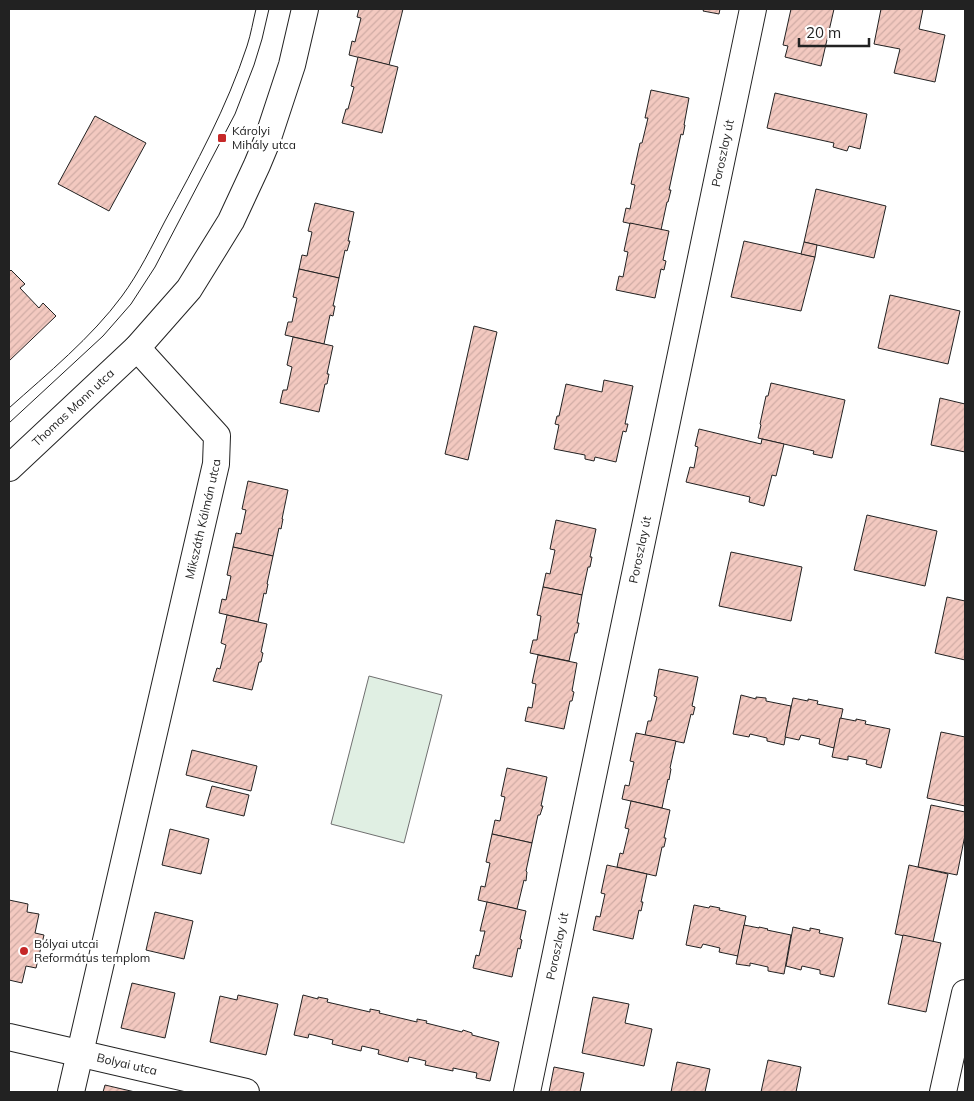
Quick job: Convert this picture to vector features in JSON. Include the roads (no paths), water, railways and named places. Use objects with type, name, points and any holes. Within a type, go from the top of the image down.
[{"type":"street","points":[[137,348],[189,289],[239,206],[257,165],[292,65],[305,9]]},
{"type":"street","name":"Poroszlay út","points":[[527,1092],[753,9]]},
{"type":"street","name":"Thomas Mann utca","points":[[9,468],[137,348]]},
{"type":"street","name":"Mikszáth Kálmán utca","points":[[71,1092],[216,464],[217,436],[137,348]]},
{"type":"street","points":[[943,1092],[965,993]]},
{"type":"street","name":"Bolyai utca","points":[[9,1037],[246,1092]]},
{"type":"tram line","points":[[9,408],[97,326],[134,278],[188,178],[230,91],[247,46],[256,9]]},
{"type":"tram line","points":[[9,423],[103,336],[131,304],[155,267],[235,114],[254,65],[269,9]]},
{"type":"place","name":"Károlyi Mihály utca","points":[[222,138]]},
{"type":"place","name":"Bólyai utcai Református templom","points":[[24,951]]}]
